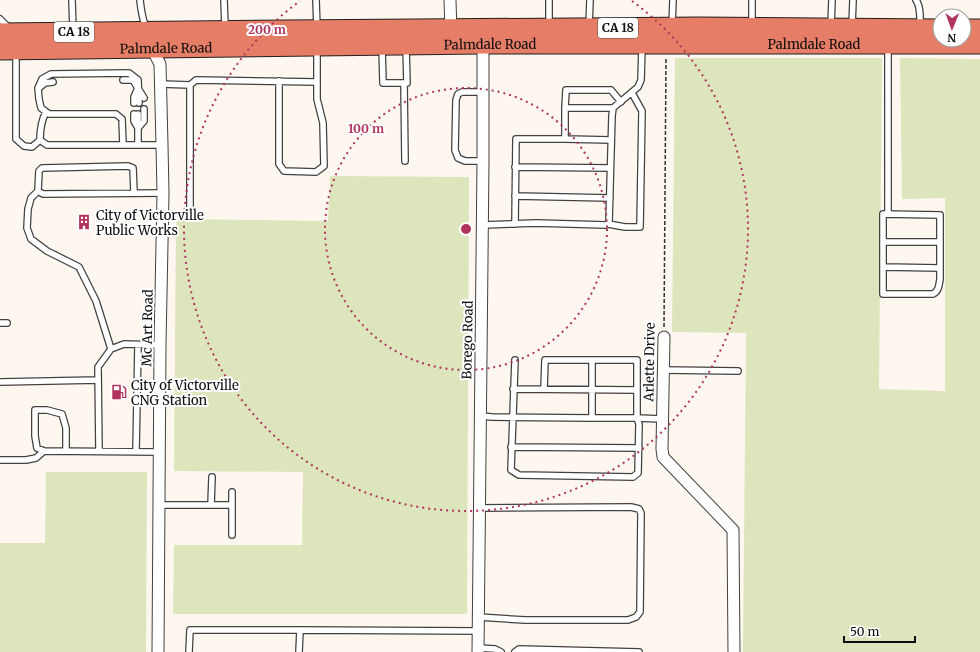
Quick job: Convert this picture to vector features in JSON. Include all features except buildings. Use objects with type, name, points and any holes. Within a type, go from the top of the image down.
[{"type":"highway","name":"Palmdale Road","points":[[484,37],[549,28],[589,28],[669,36],[888,44],[980,44]]},
{"type":"highway","name":"Palmdale Road","points":[[9,42],[484,37],[642,45],[669,36],[752,28],[932,29]]},
{"type":"highway","name":"Palmdale Road","points":[[9,42],[73,32],[150,40],[225,31],[317,38],[382,46],[406,46],[451,37]]},
{"type":"street","points":[[450,0],[451,37]]},
{"type":"street","name":"Borego Road","points":[[478,650],[484,37]]},
{"type":"street","name":"Mc Art Road","points":[[150,40],[160,64],[162,145],[158,652]]},
{"type":"street","name":"Arlette Drive","points":[[664,337],[662,419],[663,457],[733,530],[734,652]]},
{"type":"lane","points":[[72,0],[73,32]]},
{"type":"lane","points":[[140,0],[143,20],[150,40]]},
{"type":"lane","points":[[224,0],[225,31]]},
{"type":"lane","points":[[279,81],[279,164],[284,172],[316,172],[324,166],[323,123],[317,99],[316,0]]},
{"type":"lane","points":[[549,28],[550,0]]},
{"type":"lane","points":[[589,28],[590,0]]},
{"type":"lane","points":[[669,36],[673,0]]},
{"type":"lane","points":[[752,0],[752,28]]},
{"type":"lane","points":[[831,28],[832,0]]},
{"type":"lane","points":[[852,28],[853,0]]},
{"type":"lane","points":[[916,0],[920,12],[920,29]]},
{"type":"lane","points":[[0,19],[7,27],[16,139],[24,146],[32,147],[40,140],[42,119],[46,112]]},
{"type":"lane","points":[[888,44],[888,214]]},
{"type":"lane","points":[[565,108],[612,108],[632,93],[638,87],[641,80],[642,45]]},
{"type":"lane","points":[[382,46],[383,83],[405,83]]},
{"type":"lane","points":[[405,161],[406,46]]},
{"type":"lane","points":[[123,145],[122,118],[116,114],[49,114],[41,108],[38,88],[42,79],[51,74],[129,73],[138,80],[138,88],[134,97],[136,103]]},
{"type":"lane","points":[[123,80],[133,80],[144,98]]},
{"type":"lane","points":[[161,84],[190,85],[196,80],[317,82]]},
{"type":"lane","points":[[38,88],[45,83],[53,82]]},
{"type":"lane","points":[[190,85],[190,211]]},
{"type":"lane","points":[[565,139],[566,90],[611,90],[621,102]]},
{"type":"lane","points":[[483,160],[465,161],[458,158],[455,150],[456,100],[458,94],[462,92],[484,92]]},
{"type":"lane","points":[[482,225],[536,223],[608,224],[625,227],[640,227],[642,112],[632,93]]},
{"type":"lane","points":[[608,224],[612,108]]},
{"type":"lane","points":[[138,128],[144,121],[144,109]]},
{"type":"lane","points":[[136,114],[138,145]]},
{"type":"lane","points":[[515,224],[516,139],[611,140]]},
{"type":"lane","points":[[40,140],[47,145],[162,145]]},
{"type":"lane","points":[[111,349],[96,301],[79,267],[47,251],[31,239],[27,228],[28,209],[32,198],[38,191],[39,171],[42,168],[128,166],[133,168],[134,193]]},
{"type":"lane","points":[[515,167],[610,168]]},
{"type":"lane","points":[[38,191],[43,194],[162,194]]},
{"type":"lane","points":[[515,196],[610,198]]},
{"type":"lane","points":[[883,214],[888,214],[940,215],[940,279],[937,292],[933,294],[883,294],[883,214]]},
{"type":"lane","points":[[883,242],[940,242]]},
{"type":"lane","points":[[883,267],[940,268]]},
{"type":"lane","points":[[0,323],[7,323]]},
{"type":"lane","points":[[99,451],[98,368],[111,349],[124,344],[160,345]]},
{"type":"lane","points":[[136,452],[138,344]]},
{"type":"lane","points":[[514,360],[511,470],[519,475],[634,477],[638,473],[639,424],[637,418],[637,360],[545,360],[544,389]]},
{"type":"lane","points":[[592,360],[592,418]]},
{"type":"lane","points":[[663,370],[738,371]]},
{"type":"lane","points":[[0,382],[98,380]]},
{"type":"lane","points":[[513,389],[637,390]]},
{"type":"lane","points":[[66,451],[66,428],[62,414],[48,410],[35,410],[35,436],[38,448],[44,451],[159,452]]},
{"type":"lane","points":[[480,416],[512,418],[662,419]]},
{"type":"lane","points":[[511,447],[639,448]]},
{"type":"lane","points":[[0,460],[26,460],[36,458],[44,451]]},
{"type":"lane","points":[[211,505],[212,477]]},
{"type":"lane","points":[[232,492],[232,535]]},
{"type":"lane","points":[[159,505],[232,505]]},
{"type":"lane","points":[[478,617],[524,620],[628,620],[636,618],[640,612],[641,513],[639,509],[631,507],[480,508]]},
{"type":"lane","points":[[189,652],[190,630],[478,632]]},
{"type":"lane","points":[[300,630],[300,652]]},
{"type":"lane","points":[[478,650],[495,648],[501,652]]},
{"type":"lane","points":[[515,652],[519,649],[639,652]]},
{"type":"path","name":"Arlette Drive","points":[[664,337],[669,36]]},
{"type":"green space","points":[[675,58],[882,58],[879,389],[945,391],[945,198],[902,199],[900,58],[980,59],[980,652],[743,652],[746,333],[672,332]]},
{"type":"green space","points":[[330,176],[469,177],[467,614],[173,614],[174,545],[302,545],[303,472],[174,471],[176,219],[328,221]]},
{"type":"green space","points":[[46,472],[147,472],[146,652],[0,652],[0,543],[45,543]]},
{"type":"place","name":"City of Victorville Public Works","points":[[84,222]]},
{"type":"place","name":"City of Victorville CNG Station","points":[[119,392]]}]
